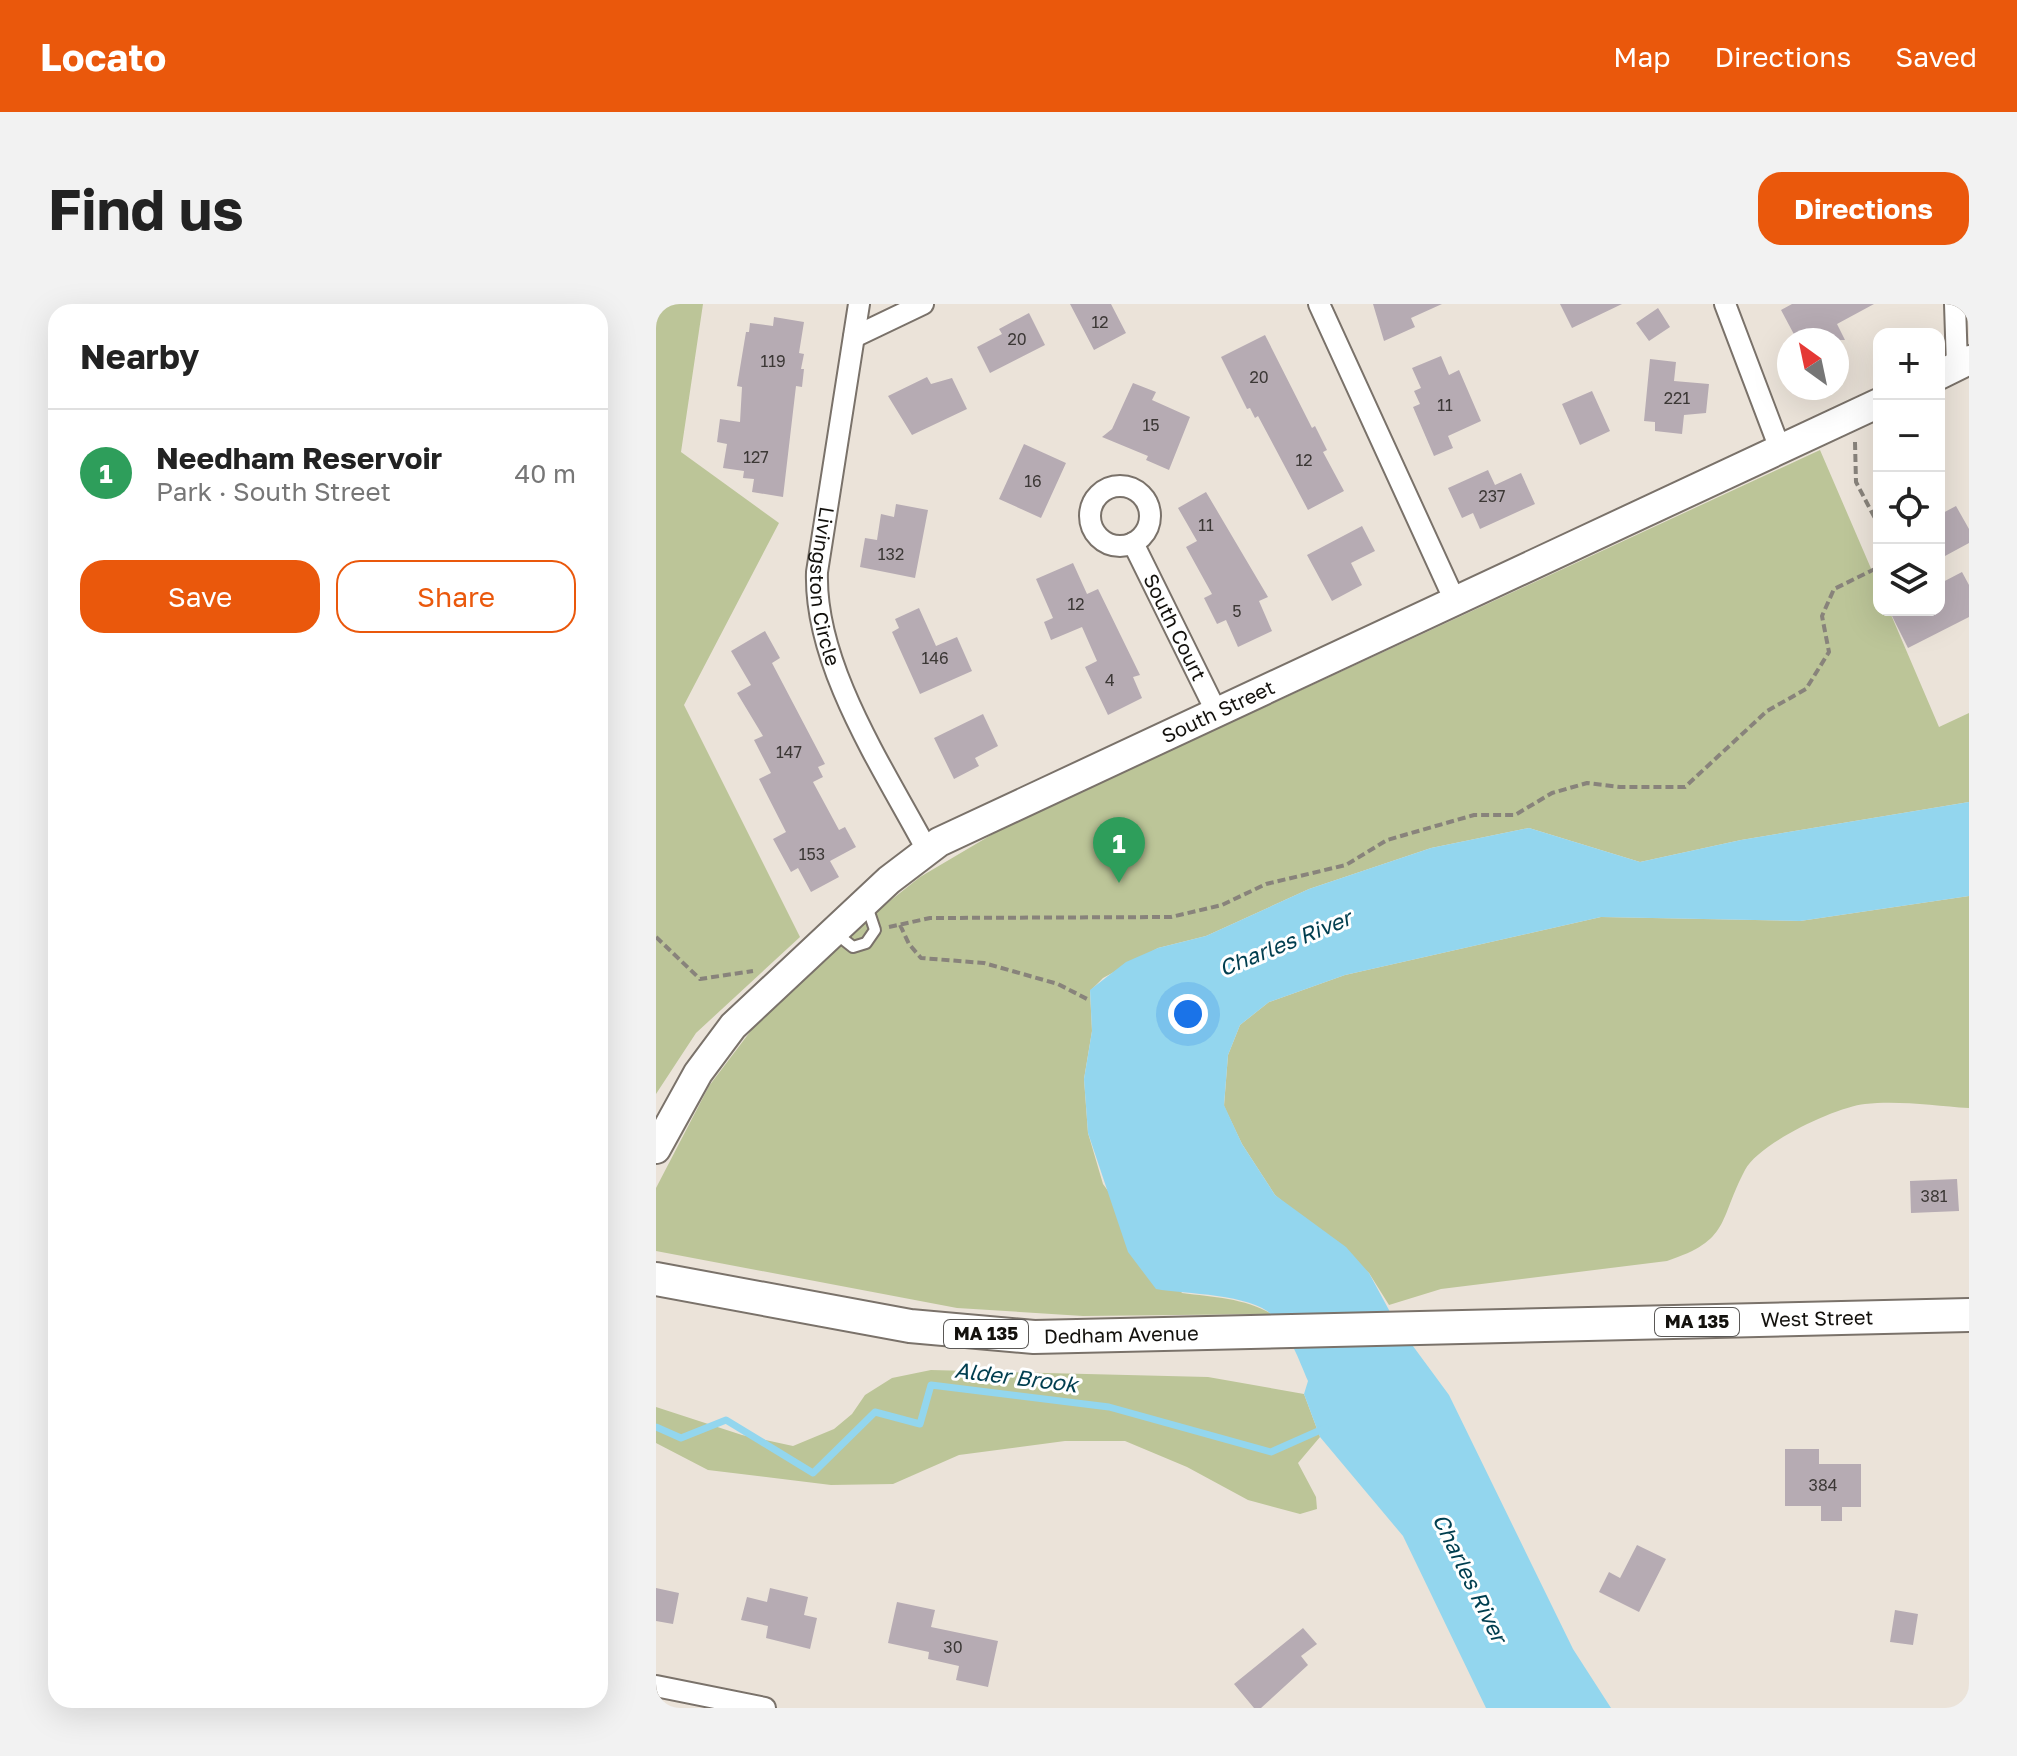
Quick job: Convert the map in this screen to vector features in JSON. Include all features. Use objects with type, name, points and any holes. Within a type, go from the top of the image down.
[{"type":"main road","name":"Dedham Avenue","points":[[656,1279],[910,1326],[974,1333],[1058,1337],[1350,1330]]},
{"type":"main road","name":"West Street","points":[[1350,1330],[1969,1315]]},
{"type":"street","name":"Livingston Circle","points":[[859,304],[817,572],[818,603],[831,654],[847,694],[927,850]]},
{"type":"street","points":[[854,337],[923,304]]},
{"type":"street","points":[[1319,304],[1455,601]]},
{"type":"street","points":[[1725,304],[1780,449]]},
{"type":"street","points":[[1955,304],[1955,367]]},
{"type":"street","name":"South Street","points":[[656,1149],[708,1058],[748,1010],[865,902],[927,850],[969,826],[1873,405]]},
{"type":"street","name":"South Court","points":[[1133,543],[1216,711]]},
{"type":"street","points":[[656,1686],[765,1708]]},
{"type":"lane","points":[[833,931],[853,947],[866,943],[875,930],[865,902]]},
{"type":"path","points":[[1873,407],[1854,444],[1856,482],[1873,515]]},
{"type":"path","points":[[875,930],[930,918],[1171,917],[1222,905],[1266,884],[1346,865],[1387,840],[1474,815],[1515,815],[1552,793],[1587,783],[1620,787],[1685,787],[1767,711],[1806,689],[1829,652],[1822,616],[1834,589],[1873,570]]},
{"type":"path","points":[[900,925],[909,944],[921,958],[984,963],[1058,984],[1089,1000]]},
{"type":"path","points":[[656,937],[700,979],[795,965]]},
{"type":"green space","points":[[656,304],[703,304],[681,452],[779,523],[684,705],[800,937],[696,1033],[656,1094]]},
{"type":"green space","points":[[1820,450],[1873,573],[1873,616],[1892,616],[1939,727],[1969,713],[1969,802],[1741,840],[1640,862],[1529,828],[1431,848],[1309,889],[1206,936],[1158,948],[1103,978],[1090,991],[1092,1031],[1084,1079],[1088,1133],[1103,1184],[1182,1293],[1239,1301],[1272,1314],[1083,1316],[957,1308],[656,1251],[656,1188],[709,1086],[787,983],[920,877],[1003,828]]},
{"type":"green space","points":[[1969,896],[1969,1108],[1904,1103],[1865,1104],[1799,1128],[1766,1149],[1745,1170],[1713,1236],[1688,1253],[1667,1261],[1441,1289],[1389,1305],[1369,1273],[1275,1195],[1242,1144],[1224,1106],[1228,1055],[1240,1025],[1269,1002],[1345,975],[1601,917],[1800,921]]},
{"type":"green space","points":[[931,1370],[1208,1377],[1304,1394],[1320,1437],[1298,1463],[1316,1497],[1317,1509],[1300,1514],[1248,1500],[1187,1467],[1125,1441],[1065,1441],[959,1455],[893,1484],[831,1485],[708,1470],[656,1443],[656,1407],[742,1435],[793,1446],[834,1429],[852,1414],[865,1395],[892,1378]]},
{"type":"water","name":"Charles River","points":[[1969,802],[1969,896],[1800,921],[1601,917],[1345,975],[1269,1002],[1240,1025],[1228,1055],[1224,1105],[1242,1144],[1275,1195],[1346,1247],[1369,1273],[1396,1323],[1449,1395],[1573,1649],[1611,1708],[1486,1708],[1403,1536],[1320,1437],[1304,1394],[1308,1381],[1293,1346],[1278,1322],[1262,1308],[1249,1303],[1156,1289],[1128,1252],[1088,1133],[1084,1079],[1092,1031],[1090,990],[1126,962],[1158,948],[1206,936],[1309,889],[1431,848],[1529,828],[1640,862],[1741,840]]},
{"type":"building","points":[[1070,304],[1111,304],[1126,333],[1094,350]]},
{"type":"building","points":[[1373,304],[1442,304],[1411,318],[1415,327],[1384,341]]},
{"type":"building","points":[[1560,304],[1622,304],[1572,328]]},
{"type":"building","points":[[1792,304],[1874,304],[1837,324],[1839,328],[1791,328],[1781,310]]},
{"type":"building","points":[[1658,308],[1670,327],[1649,341],[1636,323]]},
{"type":"building","points":[[1029,313],[1045,345],[990,373],[977,347],[1002,334],[999,329]]},
{"type":"building","points":[[774,317],[804,322],[799,353],[804,354],[802,387],[796,386],[783,497],[752,492],[754,479],[743,478],[744,471],[723,468],[727,444],[717,442],[720,419],[740,422],[742,387],[737,386],[750,323],[773,326]]},
{"type":"building","points":[[1265,335],[1312,428],[1315,426],[1327,450],[1323,452],[1344,491],[1308,510],[1258,416],[1255,418],[1250,408],[1247,409],[1221,357]]},
{"type":"building","points":[[1441,356],[1449,375],[1459,370],[1481,421],[1448,436],[1453,448],[1434,456],[1413,407],[1420,404],[1414,391],[1421,388],[1412,368]]},
{"type":"building","points":[[1650,359],[1676,362],[1674,381],[1709,384],[1706,413],[1684,415],[1682,434],[1655,431],[1655,422],[1644,421]]},
{"type":"building","points":[[927,377],[931,384],[952,378],[967,409],[912,435],[888,396]]},
{"type":"building","points":[[1133,383],[1156,392],[1152,400],[1190,417],[1169,470],[1146,460],[1148,456],[1102,437],[1112,429]]},
{"type":"building","points":[[1592,391],[1610,431],[1580,445],[1562,404]]},
{"type":"building","points":[[1024,444],[1066,463],[1041,518],[999,499]]},
{"type":"building","points":[[1488,470],[1495,485],[1521,473],[1535,504],[1480,529],[1473,513],[1462,518],[1448,488]]},
{"type":"building","points":[[1206,492],[1268,597],[1259,601],[1272,631],[1238,647],[1226,620],[1217,624],[1204,598],[1212,594],[1186,547],[1197,541],[1178,508]]},
{"type":"building","points":[[896,504],[928,510],[915,578],[860,567],[865,538],[877,540],[881,514],[894,517]]},
{"type":"building","points":[[1956,506],[1969,529],[1969,543],[1945,556],[1945,544],[1945,512]]},
{"type":"building","points":[[1362,526],[1375,551],[1351,563],[1362,585],[1332,601],[1307,555]]},
{"type":"building","points":[[1073,563],[1087,594],[1098,589],[1140,675],[1133,677],[1142,698],[1108,715],[1085,667],[1097,661],[1082,627],[1051,640],[1044,622],[1053,618],[1036,579]]},
{"type":"building","points":[[1962,572],[1969,585],[1969,617],[1908,648],[1892,616],[1945,616],[1945,581]]},
{"type":"building","points":[[919,608],[936,646],[957,637],[972,671],[920,694],[892,632],[899,628],[895,619]]},
{"type":"building","points":[[765,631],[780,658],[772,663],[825,764],[818,767],[823,777],[813,782],[839,830],[845,827],[856,847],[830,861],[839,877],[811,892],[798,868],[791,872],[773,839],[786,832],[759,779],[771,773],[754,740],[763,736],[737,693],[751,685],[731,651]]},
{"type":"building","points":[[983,714],[998,746],[975,758],[979,766],[954,779],[934,738]]},
{"type":"building","points":[[1957,1179],[1959,1211],[1911,1213],[1910,1181]]},
{"type":"building","points":[[1785,1449],[1819,1449],[1819,1464],[1861,1464],[1861,1507],[1842,1507],[1842,1521],[1821,1521],[1821,1506],[1785,1506]]},
{"type":"building","points":[[1637,1545],[1666,1559],[1639,1612],[1599,1592],[1609,1572],[1620,1578]]},
{"type":"building","points":[[656,1588],[679,1593],[673,1624],[656,1621]]},
{"type":"building","points":[[770,1588],[808,1597],[804,1615],[817,1618],[810,1649],[766,1638],[768,1626],[741,1620],[747,1597],[767,1602]]},
{"type":"building","points":[[897,1602],[935,1610],[931,1627],[998,1641],[988,1687],[956,1680],[959,1666],[928,1659],[929,1652],[888,1643]]},
{"type":"building","points":[[1895,1610],[1918,1614],[1913,1645],[1890,1642]]},
{"type":"building","points":[[1303,1628],[1317,1644],[1301,1656],[1308,1665],[1261,1708],[1254,1708],[1234,1684]]},
{"type":"waterway","name":"Alder Brook","points":[[656,1427],[681,1438],[726,1420],[813,1473],[875,1412],[920,1424],[931,1385],[1109,1407],[1271,1452],[1325,1428]]},
{"type":"place","name":"Needham Reservoir","points":[[1119,883]]}]
